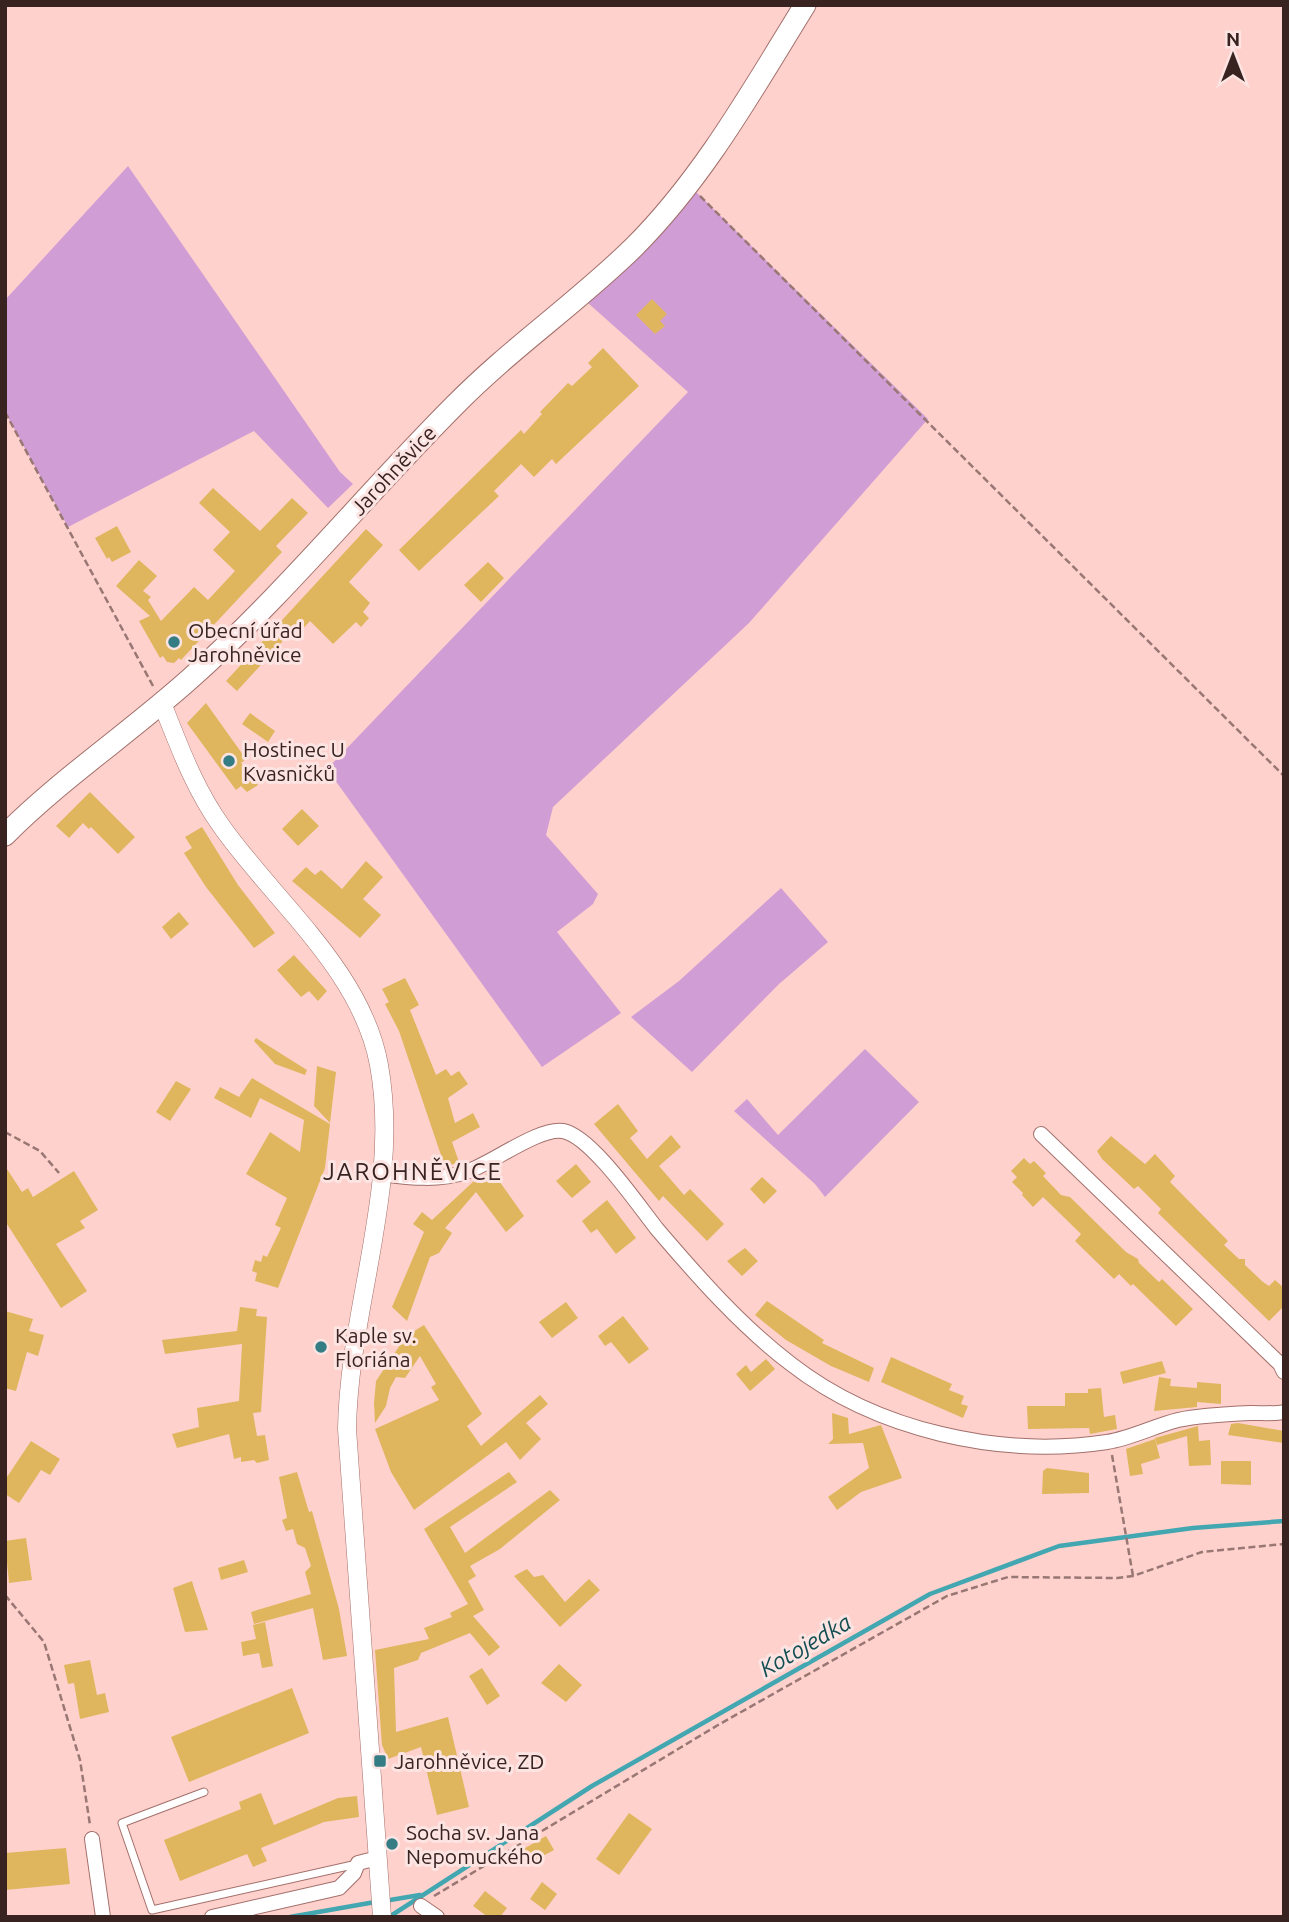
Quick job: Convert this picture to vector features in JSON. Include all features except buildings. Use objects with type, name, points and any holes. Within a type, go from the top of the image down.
[{"type":"main road","name":"Jarohněvice","points":[[5,835],[57,787],[162,704],[242,630],[503,358],[634,246],[688,184],[726,132],[805,5]]},
{"type":"street","points":[[162,704],[188,767],[211,811],[346,985],[366,1024],[379,1064],[382,1087],[382,1174],[351,1364],[347,1429],[382,1917]]},
{"type":"street","points":[[382,1174],[412,1178],[454,1175],[501,1157],[546,1132],[564,1131],[586,1143],[679,1255],[747,1326],[792,1365],[819,1383],[923,1430],[959,1440],[1006,1445],[1109,1442],[1177,1421],[1284,1412]]},
{"type":"street","points":[[1041,1134],[1280,1364],[1284,1373]]},
{"type":"street","points":[[92,1839],[103,1917]]},
{"type":"street","points":[[212,1917],[339,1888],[354,1874],[358,1864],[379,1863]]},
{"type":"street","points":[[421,1906],[437,1917]]},
{"type":"lane","points":[[204,1791],[122,1823],[152,1910],[358,1864]]},
{"type":"path","points":[[688,184],[928,419],[1284,776]]},
{"type":"path","points":[[5,412],[162,704]]},
{"type":"path","points":[[5,1132],[40,1151],[59,1173]]},
{"type":"path","points":[[1109,1442],[1133,1576]]},
{"type":"path","points":[[421,1906],[454,1882],[718,1725],[947,1596],[1008,1577],[1133,1576],[1202,1552],[1284,1544]]},
{"type":"path","points":[[5,1595],[44,1642],[80,1760],[92,1839]]},
{"type":"shaded area","points":[[128,166],[340,472],[353,484],[328,508],[254,431],[68,527],[5,412],[5,300]]},
{"type":"shaded area","points":[[688,184],[928,419],[749,623],[553,807],[546,835],[598,894],[593,904],[557,932],[621,1013],[542,1067],[327,769],[688,392],[579,295]]},
{"type":"shaded area","points":[[781,888],[828,942],[779,984],[692,1072],[631,1017],[679,981]]},
{"type":"shaded area","points":[[865,1049],[919,1102],[825,1197],[815,1184],[734,1111],[747,1099],[778,1135]]},
{"type":"waterway","name":"Kotojedka","points":[[389,1917],[592,1786],[930,1594],[1059,1546],[1193,1528],[1284,1521]]},
{"type":"waterway","points":[[384,1901],[420,1895]]},
{"type":"waterway","points":[[290,1917],[375,1902]]},
{"type":"place","name":"Obecní úřad Jarohněvice","points":[[174,642]]},
{"type":"place","name":"Hostinec U Kvasničků","points":[[229,761]]},
{"type":"place","name":"Kaple sv. Floriána","points":[[321,1347]]},
{"type":"place","name":"Jarohněvice, ZD","points":[[380,1761]]},
{"type":"place","name":"Socha sv. Jana Nepomuckého","points":[[392,1844]]},
{"type":"district","name":"JAROHNĚVICE","points":[[413,1171]]}]
